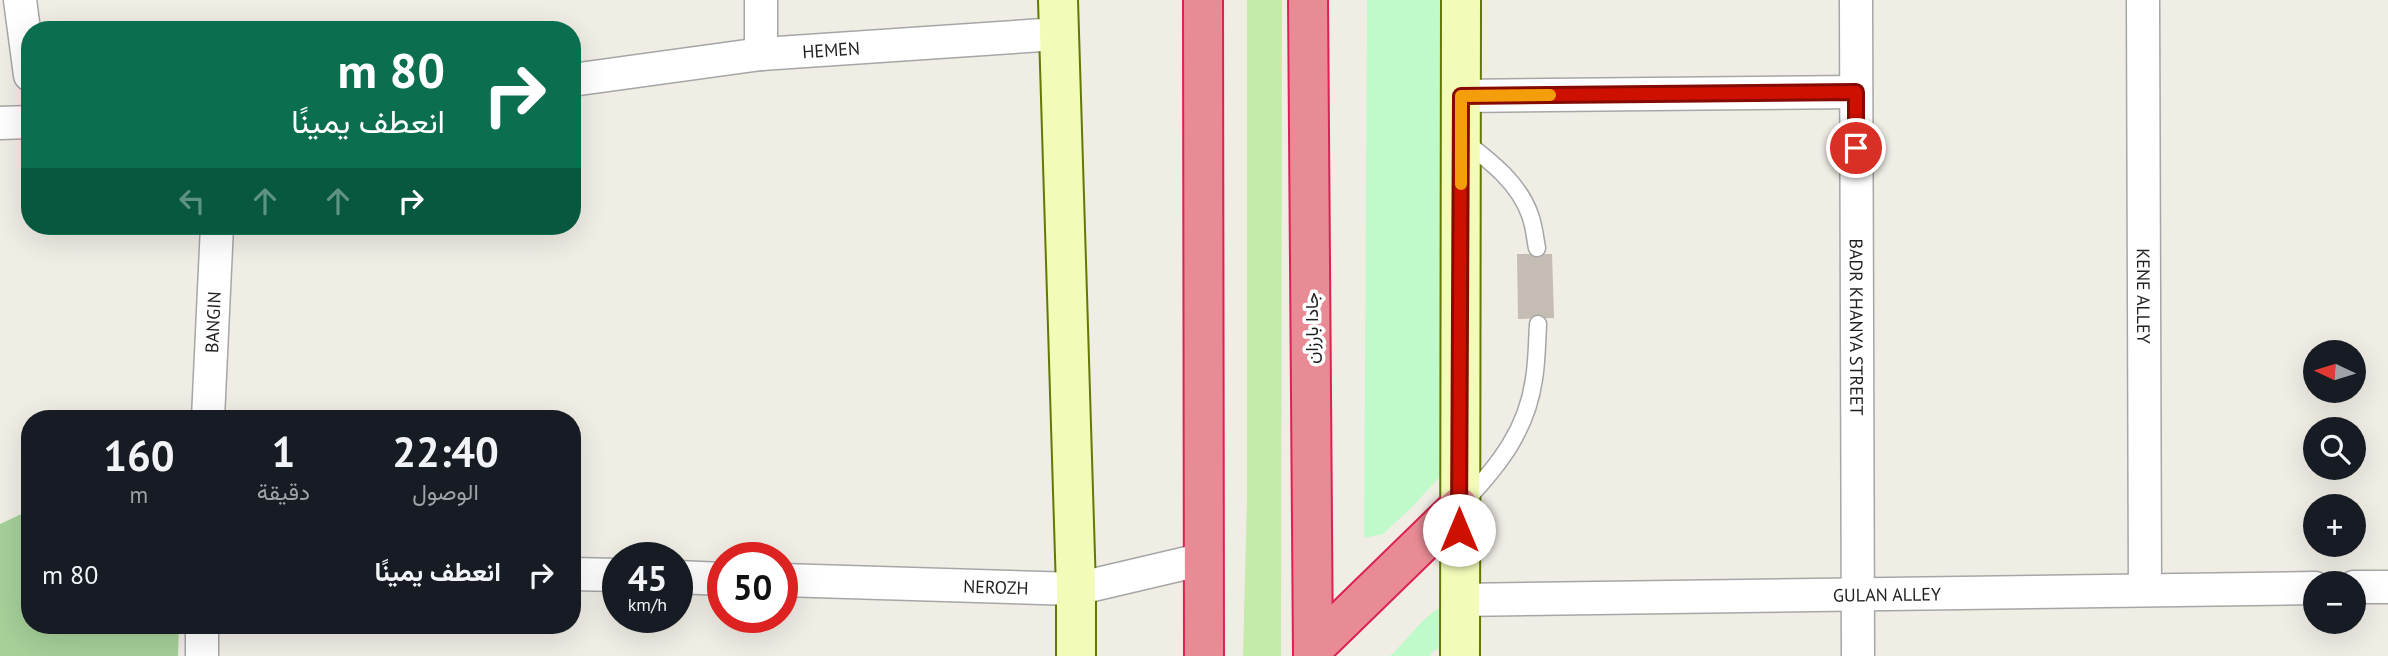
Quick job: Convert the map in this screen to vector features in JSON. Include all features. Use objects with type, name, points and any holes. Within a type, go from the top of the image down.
[{"type":"highway","points":[[1203,0],[1205,656]]},
{"type":"highway","name":"جادا بارزان","points":[[1308,0],[1313,652]]},
{"type":"highway","points":[[1313,652],[1459,506]]},
{"type":"main road","points":[[1460,656],[1461,0]]},
{"type":"main road","points":[[1058,17],[1076,656]]},
{"type":"street","points":[[20,0],[23,21]]},
{"type":"street","points":[[761,0],[761,54]]},
{"type":"street","name":"BADR KHANYA STREET","points":[[1856,0],[1857,656]]},
{"type":"street","name":"KENE ALLEY","points":[[2143,0],[2145,590]]},
{"type":"street","name":"HEMEN","points":[[581,79],[1058,17]]},
{"type":"street","points":[[1461,96],[1856,92]]},
{"type":"street","points":[[0,123],[21,122]]},
{"type":"street","name":"BANGIN","points":[[208,410],[217,235]]},
{"type":"street","name":"NEROZH","points":[[798,580],[1076,589],[1204,559]]},
{"type":"street","points":[[581,574],[602,575]]},
{"type":"street","points":[[2366,587],[2388,587]]},
{"type":"street","name":"GULAN ALLEY","points":[[1460,600],[2303,588]]},
{"type":"street","points":[[202,634],[202,656]]},
{"type":"lane","points":[[1461,139],[1490,160],[1515,188],[1530,215],[1537,248]]},
{"type":"lane","points":[[1459,506],[1495,469],[1520,428],[1534,380],[1538,324]]},
{"type":"green space","points":[[1247,0],[1282,0],[1281,656],[1243,656],[1247,497]]},
{"type":"green space","points":[[1367,0],[1449,0],[1449,467],[1383,534],[1364,538]]},
{"type":"green space","points":[[21,514],[21,634],[179,634],[178,656],[0,656],[0,524]]},
{"type":"green space","points":[[1449,603],[1445,646],[1433,651],[1430,656],[1390,656],[1425,619]]},
{"type":"building","points":[[1517,254],[1552,254],[1554,318],[1518,319]]},
{"type":"slow traffic","points":[[1461,184],[1461,96],[1550,95]]},
{"type":"route","points":[[1459,530],[1461,96],[1856,92],[1856,148]]}]
